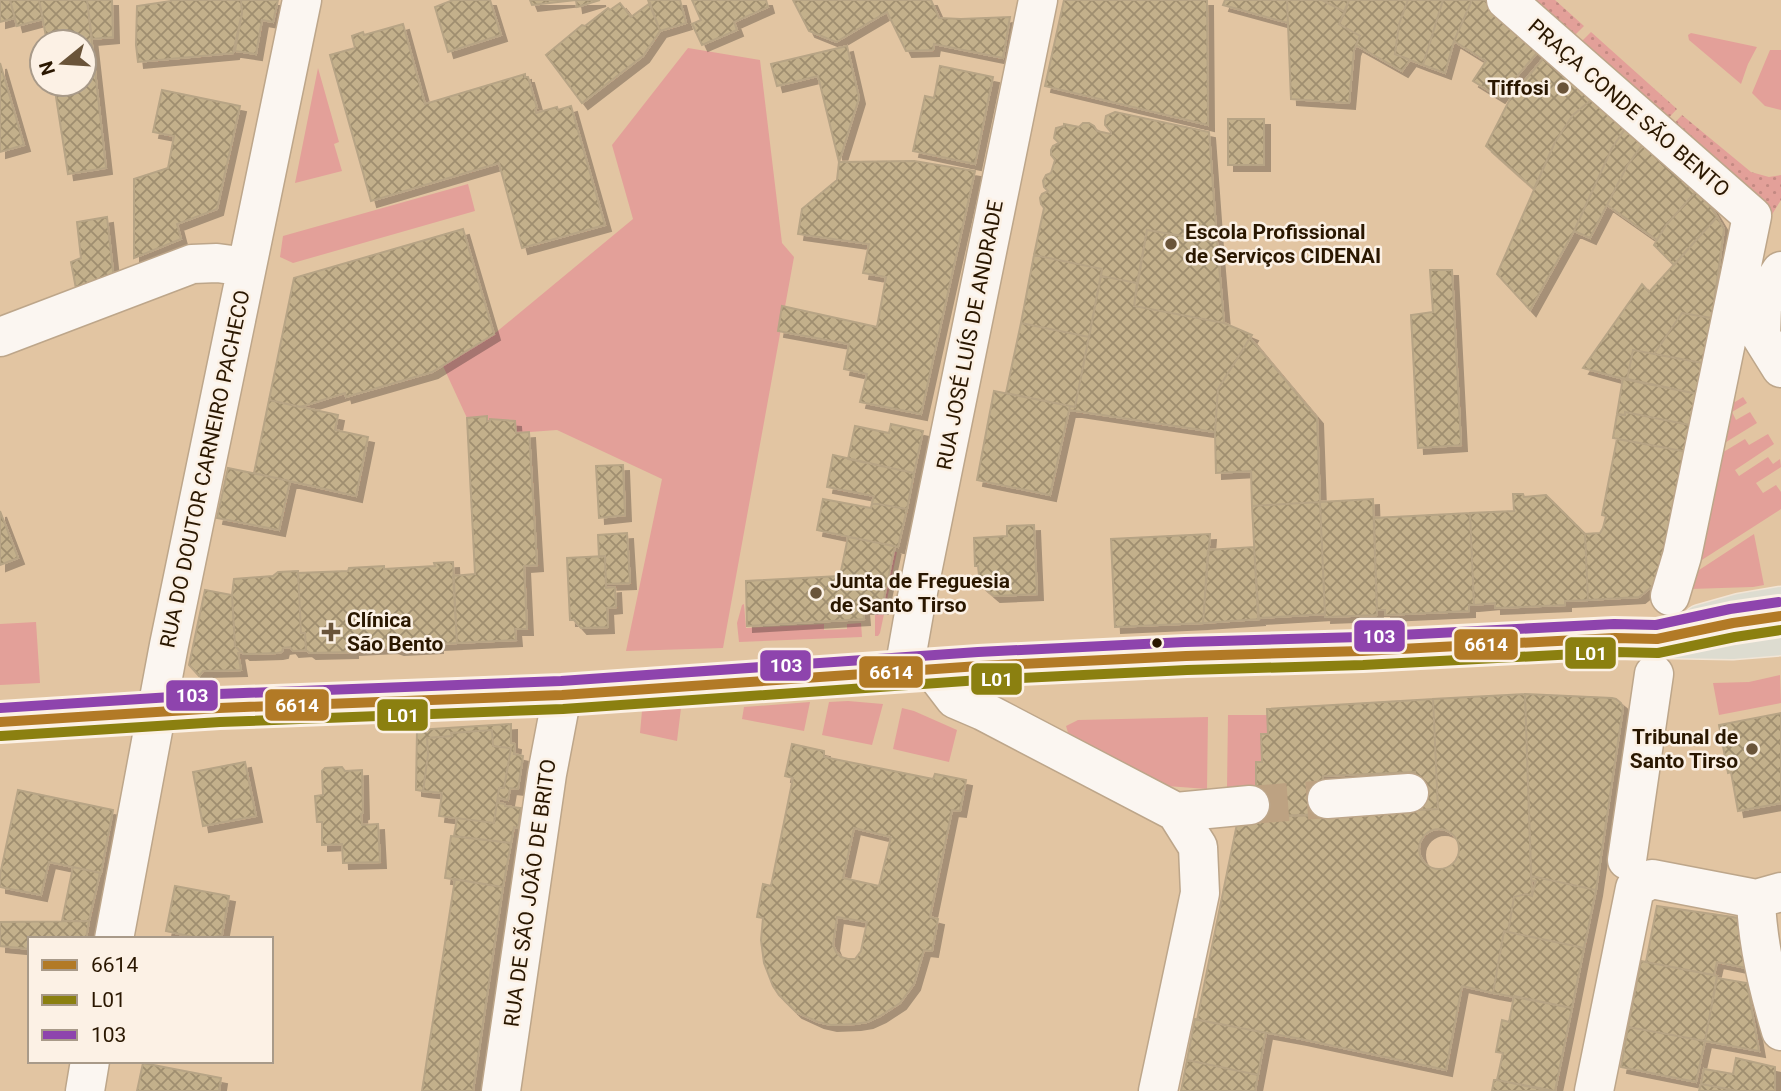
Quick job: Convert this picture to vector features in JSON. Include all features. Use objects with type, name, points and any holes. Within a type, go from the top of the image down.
[{"type":"main road","points":[[1663,649],[1701,625],[1781,606]]},
{"type":"main road","points":[[1663,649],[1733,623],[1781,616]]},
{"type":"main road","points":[[0,722],[246,707],[562,695],[918,669],[1615,638],[1663,649],[1781,636]]},
{"type":"street","name":"RUA DO DOUTOR CARNEIRO PACHECO","points":[[114,937],[156,713],[302,0]]},
{"type":"street","name":"RUA JOSÉ LUÍS DE ANDRADE","points":[[918,669],[916,602],[1038,0]]},
{"type":"street","name":"PRAÇA CONDE SÃO BENTO","points":[[1506,0],[1752,216],[1743,326]]},
{"type":"street","points":[[0,337],[192,264],[217,263],[247,267]]},
{"type":"street","points":[[1670,596],[1743,326],[1762,307],[1781,271]]},
{"type":"street","points":[[1743,326],[1781,368]]},
{"type":"street","points":[[1594,1091],[1631,874],[1663,649]]},
{"type":"street","points":[[918,669],[955,699],[1176,812],[1198,847],[1200,893],[1158,1091]]},
{"type":"street","name":"RUA DE SÃO JOÃO DE BRITO","points":[[501,1091],[547,774],[562,695]]},
{"type":"street","points":[[1327,799],[1409,793]]},
{"type":"street","points":[[1176,812],[1250,805]]},
{"type":"street","points":[[1631,874],[1768,895],[1757,927],[1781,1031]]},
{"type":"street","points":[[85,1091],[90,1063]]},
{"type":"shaded area","points":[[1522,0],[1555,0],[1584,26],[1568,42]]},
{"type":"shaded area","points":[[1591,32],[1677,109],[1662,125],[1575,48]]},
{"type":"shaded area","points":[[1691,33],[1757,47],[1741,84],[1689,40],[1688,35]]},
{"type":"shaded area","points":[[688,48],[760,60],[782,243],[794,257],[723,648],[626,651],[662,479],[557,430],[516,433],[514,420],[487,421],[487,416],[467,418],[443,366],[494,334],[633,219],[612,145]]},
{"type":"shaded area","points":[[1770,50],[1781,50],[1781,110],[1765,106],[1752,93]]},
{"type":"shaded area","points":[[318,68],[339,142],[334,144],[342,171],[295,183]]},
{"type":"shaded area","points":[[1682,115],[1751,172],[1769,177],[1781,175],[1781,200],[1768,221],[1668,130]]},
{"type":"shaded area","points":[[468,184],[475,211],[293,263],[280,257],[283,236]]},
{"type":"shaded area","points":[[1728,391],[1735,402],[1743,397],[1747,403],[1732,412],[1736,420],[1750,412],[1757,423],[1718,447]]},
{"type":"shaded area","points":[[1768,434],[1774,444],[1735,470],[1739,476],[1768,457],[1773,464],[1780,459],[1781,467],[1756,483],[1763,493],[1776,485],[1781,492],[1781,509],[1694,565],[1715,457],[1745,439],[1749,445]]},
{"type":"shaded area","points":[[1754,534],[1764,585],[1690,589],[1693,574]]},
{"type":"shaded area","points":[[894,552],[897,552],[880,633],[875,636],[875,608],[882,608]]},
{"type":"shaded area","points":[[744,604],[746,628],[824,624],[824,630],[847,629],[847,624],[861,623],[862,637],[739,642],[737,623]]},
{"type":"shaded area","points":[[36,622],[40,683],[0,685],[0,624]]},
{"type":"shaded area","points":[[1780,675],[1781,703],[1719,715],[1713,683],[1749,682]]},
{"type":"shaded area","points":[[810,702],[804,731],[742,719],[744,707]]},
{"type":"shaded area","points":[[829,702],[883,704],[872,745],[822,735]]},
{"type":"shaded area","points":[[681,708],[677,741],[640,733],[642,711]]},
{"type":"shaded area","points":[[902,708],[957,730],[949,762],[893,749]]},
{"type":"shaded area","points":[[1228,715],[1268,715],[1268,734],[1262,734],[1262,762],[1256,762],[1256,789],[1227,789]]},
{"type":"shaded area","points":[[1208,717],[1207,789],[1167,786],[1069,736],[1066,726],[1078,720]]},
{"type":"building","points":[[0,0],[10,0],[15,18],[0,22]]},
{"type":"building","points":[[10,0],[39,0],[43,19],[17,26]]},
{"type":"building","points":[[39,0],[87,0],[90,28],[44,28]]},
{"type":"building","points":[[87,0],[112,0],[113,37],[98,38],[98,28],[91,28]]},
{"type":"building","points":[[171,0],[241,0],[242,13],[233,53],[138,62],[137,6]]},
{"type":"building","points":[[241,0],[278,0],[273,22],[262,20],[256,54],[235,51],[242,13]]},
{"type":"building","points":[[453,0],[490,0],[501,35],[448,52],[435,7]]},
{"type":"building","points":[[530,0],[576,0],[532,5]]},
{"type":"building","points":[[576,0],[600,0],[577,7]]},
{"type":"building","points":[[648,0],[680,0],[686,23],[660,31]]},
{"type":"building","points":[[692,0],[766,0],[768,7],[734,22],[737,30],[702,45],[692,24],[701,20]]},
{"type":"building","points":[[793,0],[931,0],[939,18],[1010,17],[1003,58],[934,44],[933,50],[906,51],[887,12],[836,42],[809,31]]},
{"type":"building","points":[[1064,0],[1207,0],[1208,125],[1045,86]]},
{"type":"building","points":[[1225,0],[1287,0],[1288,23],[1223,5]]},
{"type":"building","points":[[1287,0],[1322,0],[1345,12],[1339,24],[1360,36],[1354,50],[1349,103],[1291,99]]},
{"type":"building","points":[[1322,0],[1349,0],[1345,12]]},
{"type":"building","points":[[1349,0],[1408,0],[1399,24],[1395,54],[1410,60],[1402,71],[1356,45],[1360,36],[1339,24]]},
{"type":"building","points":[[1408,0],[1443,0],[1423,65],[1395,54],[1399,24]]},
{"type":"building","points":[[1443,0],[1472,0],[1454,41],[1445,73],[1423,65]]},
{"type":"building","points":[[1472,0],[1485,0],[1543,46],[1499,97],[1473,81],[1486,61],[1454,41]]},
{"type":"building","points":[[620,3],[631,17],[650,3],[660,31],[643,56],[582,103],[546,55],[582,25],[585,26],[608,8],[610,10]]},
{"type":"building","points":[[403,24],[425,104],[525,74],[537,108],[536,113],[571,106],[605,225],[522,248],[499,163],[371,201],[330,55],[355,48],[352,36]]},
{"type":"building","points":[[847,46],[859,98],[839,162],[818,76],[777,86],[771,64]]},
{"type":"building","points":[[1547,54],[1596,96],[1573,115],[1555,142],[1534,189],[1486,146],[1511,97]]},
{"type":"building","points":[[0,63],[24,145],[0,152]]},
{"type":"building","points":[[940,66],[993,77],[975,164],[913,151],[925,96],[934,98]]},
{"type":"building","points":[[162,90],[240,106],[217,209],[177,224],[181,239],[134,258],[134,179],[168,168],[174,136],[153,132]]},
{"type":"building","points":[[1596,96],[1627,126],[1612,148],[1574,231],[1530,310],[1497,274],[1555,142],[1573,115]]},
{"type":"building","points":[[98,97],[106,168],[68,174],[56,98]]},
{"type":"building","points":[[1115,112],[1209,132],[1217,242],[1147,230],[1137,283],[1101,276],[1102,269],[1034,255],[1044,208],[1040,198],[1048,191],[1043,181],[1046,175],[1051,173],[1055,160],[1051,150],[1059,143],[1054,138],[1056,128],[1064,124],[1079,127],[1083,123],[1089,123],[1097,131],[1111,134],[1105,121],[1106,116]]},
{"type":"building","points":[[1228,119],[1264,119],[1264,165],[1228,165]]},
{"type":"building","points":[[1627,126],[1645,141],[1627,166],[1590,238],[1574,231],[1612,148]]},
{"type":"building","points":[[1648,137],[1699,188],[1666,225],[1657,240],[1607,205],[1627,166]]},
{"type":"building","points":[[914,161],[975,171],[921,414],[860,402],[867,374],[844,369],[849,344],[778,331],[782,306],[877,327],[886,277],[863,273],[869,244],[798,234],[802,209],[837,180],[839,162]]},
{"type":"building","points":[[1699,188],[1717,217],[1674,265],[1654,245],[1666,225]]},
{"type":"building","points":[[107,217],[114,280],[77,294],[71,262],[81,258],[77,222]]},
{"type":"building","points":[[1717,217],[1724,229],[1712,318],[1682,313],[1654,354],[1633,350],[1627,380],[1583,368],[1642,284],[1649,292]]},
{"type":"building","points":[[463,229],[494,334],[432,372],[346,397],[345,393],[300,407],[269,400],[294,278]]},
{"type":"building","points":[[1147,230],[1217,242],[1224,323],[1134,306]]},
{"type":"building","points":[[1034,255],[1102,269],[1089,337],[1021,323]]},
{"type":"building","points":[[1430,270],[1452,270],[1461,445],[1418,448],[1411,315],[1433,312]]},
{"type":"building","points":[[1101,276],[1137,283],[1134,306],[1224,323],[1252,335],[1218,389],[1215,432],[1069,410],[1070,406],[1075,407]]},
{"type":"building","points":[[1682,313],[1712,318],[1703,363],[1654,354]]},
{"type":"building","points":[[1021,323],[1089,337],[1075,407],[1006,393]]},
{"type":"building","points":[[1250,338],[1317,418],[1320,502],[1252,506],[1251,471],[1216,473],[1218,389]]},
{"type":"building","points":[[1633,350],[1703,363],[1698,394],[1627,380]]},
{"type":"building","points":[[1623,378],[1698,394],[1690,425],[1625,412],[1625,415],[1617,414]]},
{"type":"building","points":[[994,391],[1070,406],[1050,495],[977,480]]},
{"type":"building","points":[[269,400],[338,415],[335,430],[368,437],[356,496],[254,473]]},
{"type":"building","points":[[1625,412],[1690,425],[1688,452],[1613,438],[1617,414],[1625,415]]},
{"type":"building","points":[[487,416],[487,421],[515,421],[516,433],[529,432],[537,565],[524,566],[527,629],[515,629],[516,640],[457,643],[453,576],[475,574],[467,418]]},
{"type":"building","points":[[891,424],[923,431],[914,473],[848,459],[855,426],[889,433]]},
{"type":"building","points":[[1617,439],[1688,452],[1660,580],[1639,597],[1588,600],[1585,534],[1600,533],[1603,528],[1606,516],[1602,515]]},
{"type":"building","points":[[833,455],[914,473],[907,509],[872,503],[874,496],[827,487]]},
{"type":"building","points":[[623,465],[625,515],[599,518],[596,466]]},
{"type":"building","points":[[228,468],[290,481],[279,530],[217,518]]},
{"type":"building","points":[[1513,494],[1523,494],[1524,497],[1546,495],[1585,534],[1588,600],[1565,601],[1565,605],[1495,608],[1495,603],[1474,605],[1470,513],[1514,511]]},
{"type":"building","points":[[823,499],[871,508],[872,503],[907,509],[898,547],[817,530]]},
{"type":"building","points":[[1373,499],[1377,615],[1325,617],[1320,502]]},
{"type":"building","points":[[1320,502],[1325,614],[1258,618],[1252,506]]},
{"type":"building","points":[[0,511],[18,558],[0,565]]},
{"type":"building","points":[[1470,513],[1474,605],[1469,605],[1469,611],[1385,615],[1385,610],[1377,610],[1374,518]]},
{"type":"building","points":[[1034,525],[1037,594],[994,596],[980,584],[978,566],[975,566],[974,538],[1007,536],[1007,526]]},
{"type":"building","points":[[627,533],[630,583],[606,584],[605,556],[599,557],[598,535]]},
{"type":"building","points":[[1210,534],[1203,623],[1115,627],[1111,539]]},
{"type":"building","name":"Junta de Freguesia de Santo Tirso","points":[[848,537],[895,546],[882,608],[863,608],[864,619],[747,626],[746,581],[840,576]]},
{"type":"building","points":[[1254,547],[1259,619],[1203,623],[1208,550]]},
{"type":"building","points":[[605,556],[606,588],[615,587],[616,607],[607,608],[608,627],[581,628],[574,620],[570,620],[567,558]]},
{"type":"building","points":[[453,562],[457,643],[437,644],[437,647],[352,649],[352,652],[310,653],[306,650],[305,633],[301,633],[298,573],[384,566],[384,569],[435,566],[434,563]]},
{"type":"building","points":[[298,571],[301,633],[305,633],[306,650],[293,651],[290,647],[277,653],[244,654],[235,646],[232,595],[234,579]]},
{"type":"building","points":[[205,590],[232,595],[235,646],[241,652],[238,653],[241,670],[203,671],[199,676],[189,665]]},
{"type":"building","points":[[1525,694],[1532,896],[1526,894],[1514,897],[1508,932],[1504,931],[1493,993],[1462,986],[1446,1070],[1197,1020],[1238,819],[1438,809],[1433,699]]},
{"type":"building","points":[[1525,694],[1612,698],[1621,703],[1623,708],[1596,890],[1531,876]]},
{"type":"building","points":[[1433,699],[1438,809],[1418,810],[1415,772],[1323,776],[1322,787],[1328,815],[1251,817],[1256,789],[1256,762],[1262,762],[1261,734],[1268,734],[1267,709]]},
{"type":"building","name":"Tribunal de Santo Tirso","points":[[1781,713],[1781,803],[1738,811],[1719,725]]},
{"type":"building","points":[[511,724],[514,754],[523,756],[518,789],[510,788],[508,800],[499,798],[498,803],[521,808],[518,828],[514,827],[511,843],[454,836],[457,818],[494,823],[499,788],[504,788],[511,748],[493,746],[492,730],[427,738],[428,755],[423,791],[416,790],[417,730]]},
{"type":"building","points":[[492,730],[493,746],[511,748],[504,788],[499,788],[494,823],[439,816],[442,793],[423,791],[428,755],[427,738]]},
{"type":"building","points":[[792,744],[824,751],[824,757],[933,779],[935,774],[966,780],[960,811],[952,810],[930,917],[938,919],[932,951],[924,950],[914,984],[900,1003],[867,1022],[831,1025],[796,1012],[773,986],[764,963],[761,940],[763,918],[757,917],[763,884],[771,886],[793,778],[785,776]],"holes":[[[854,828],[891,837],[879,886],[843,878]],[[837,917],[867,922],[861,951],[855,959],[841,957],[836,952],[833,945]]]},
{"type":"building","points":[[245,762],[256,816],[203,826],[193,772]]},
{"type":"building","points":[[342,767],[345,771],[362,770],[362,825],[378,824],[380,862],[343,863],[342,844],[322,845],[322,822],[317,822],[315,796],[323,795],[322,771],[325,768]]},
{"type":"building","points":[[18,790],[113,810],[101,873],[49,862],[41,895],[0,887],[0,875]]},
{"type":"building","points":[[1439,829],[1453,835],[1459,849],[1453,863],[1439,869],[1425,863],[1419,849],[1425,835]]},
{"type":"building","points":[[451,836],[511,843],[503,887],[445,878]]},
{"type":"building","points":[[73,867],[100,873],[89,921],[62,921]]},
{"type":"building","points":[[1531,876],[1596,890],[1584,948],[1508,932],[1514,897],[1526,894],[1532,896],[1536,881],[1531,880]]},
{"type":"building","points":[[455,879],[503,887],[473,1091],[422,1091]]},
{"type":"building","points":[[175,886],[229,896],[222,935],[192,937],[166,931]]},
{"type":"building","points":[[1657,906],[1739,918],[1746,968],[1717,962],[1714,975],[1646,962]]},
{"type":"building","points":[[89,921],[86,937],[28,937],[28,949],[0,946],[0,922]]},
{"type":"building","points":[[1504,931],[1584,948],[1572,1008],[1493,993]]},
{"type":"building","points":[[1641,961],[1717,976],[1705,1041],[1628,1027]]},
{"type":"building","points":[[1717,978],[1747,983],[1759,1051],[1705,1041]]},
{"type":"building","points":[[1514,996],[1572,1008],[1555,1091],[1497,1080],[1503,1053],[1496,1052],[1502,1020],[1509,1022]]},
{"type":"building","points":[[1195,1019],[1266,1033],[1258,1075],[1187,1060]]},
{"type":"building","points":[[1628,1027],[1705,1041],[1696,1082],[1621,1067]]},
{"type":"building","points":[[1736,1058],[1775,1067],[1775,1091],[1738,1091],[1701,1084],[1704,1069],[1733,1074]]},
{"type":"building","points":[[1187,1060],[1258,1075],[1255,1091],[1181,1091]]},
{"type":"building","points":[[143,1063],[221,1078],[219,1091],[137,1091]]},
{"type":"building","points":[[1494,1080],[1497,1080],[1550,1091],[1492,1091]]},
{"type":"building","points":[[1701,1084],[1738,1091],[1699,1091]]},
{"type":"tunnel","points":[[1250,805],[1327,799]]},
{"type":"transit line","name":"103","points":[[0,708],[218,694],[561,681],[978,652],[1614,624],[1656,625],[1730,609],[1779,602]]},
{"type":"transit line","name":"6614","points":[[0,722],[219,708],[562,695],[979,666],[1615,638],[1657,639],[1781,616]]},
{"type":"transit line","name":"L01","points":[[1,736],[220,722],[563,709],[980,680],[1615,652],[1658,653],[1781,630]]},
{"type":"place","name":"Tiffosi","points":[[1563,88]]},
{"type":"place","name":"Escola Profissional de Serviços CIDENAI","points":[[1171,244]]},
{"type":"place","name":"Junta de Freguesia de Santo Tirso","points":[[816,593]]},
{"type":"place","name":"Clínica São Bento","points":[[331,632]]},
{"type":"place","name":"Tribunal de Santo Tirso","points":[[1752,749]]}]
